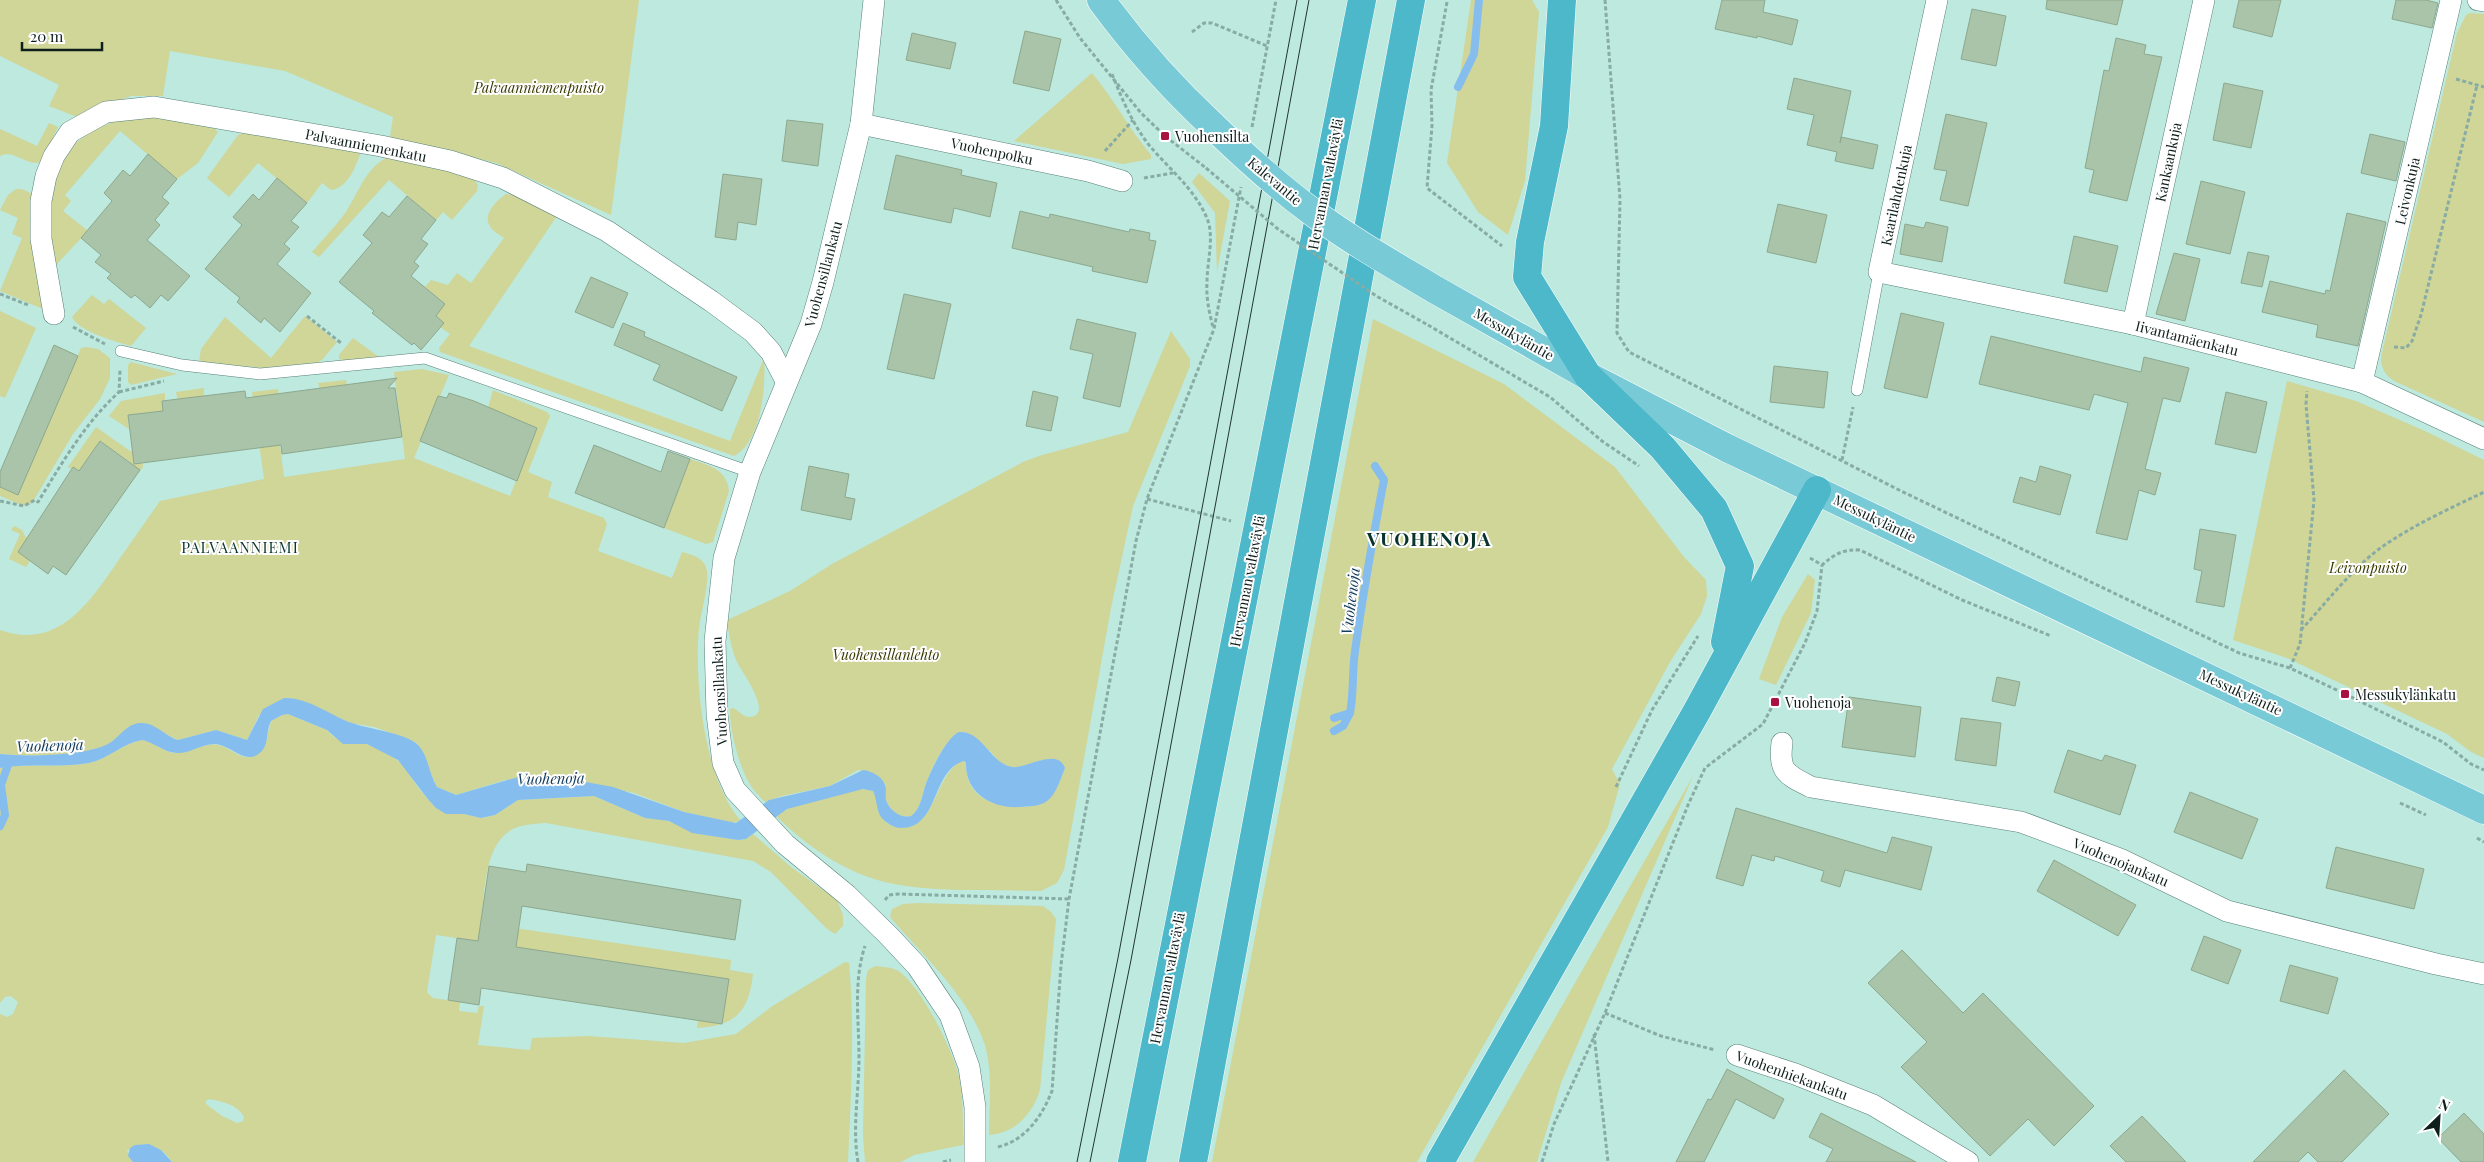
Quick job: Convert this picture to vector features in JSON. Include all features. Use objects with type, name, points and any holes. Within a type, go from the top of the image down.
[{"type":"highway","name":"Hervannan valtaväylä","points":[[1132,1162],[1362,0]]},
{"type":"highway","points":[[1192,1162],[1411,0]]},
{"type":"highway","points":[[1562,0],[1554,126],[1530,242],[1527,277],[1588,376],[1663,448],[1693,482],[1714,509],[1731,543],[1740,566],[1719,671]]},
{"type":"highway","points":[[1440,1162],[1719,671],[1817,490]]},
{"type":"main road","name":"Kalevantie","points":[[1101,0],[1123,30],[1190,106],[1261,172],[1312,212],[1372,253],[1434,289]]},
{"type":"main road","name":"Messukyläntie","points":[[1434,289],[1588,376],[1727,448],[2484,810]]},
{"type":"street","name":"Vuohensillankatu","points":[[874,0],[861,124],[813,315],[750,472],[724,558],[715,640],[717,714],[723,763],[735,790],[785,844],[847,895],[889,936],[917,966],[950,1015],[969,1067],[975,1107],[975,1157]]},
{"type":"street","name":"Kaarilahdenkuja","points":[[1880,272],[1937,0]]},
{"type":"street","name":"Kankaankuja","points":[[2133,324],[2204,0]]},
{"type":"street","name":"Leivonkuja","points":[[2362,382],[2452,0]]},
{"type":"street","points":[[2478,0],[2484,2]]},
{"type":"street","name":"Palvaanniemenkatu","points":[[54,314],[41,239],[41,201],[46,176],[54,156],[70,132],[106,112],[154,107],[381,146],[450,161],[502,178],[607,231],[711,301],[753,332],[771,352],[786,381]]},
{"type":"street","name":"Vuohenpolku","points":[[861,124],[1088,171],[1122,181]]},
{"type":"street","name":"Iivantamäenkatu","points":[[1880,272],[2133,324],[2362,382],[2484,439]]},
{"type":"street","name":"Vuohenojankatu","points":[[1782,743],[1780,759],[1787,774],[1811,787],[2021,822],[2120,859],[2227,911],[2436,964],[2484,974]]},
{"type":"street","name":"Vuohenhiekankatu","points":[[1738,1055],[1795,1074],[1873,1105],[1968,1162]]},
{"type":"lane","name":"Kaarilahdenkuja","points":[[1857,390],[1880,272]]},
{"type":"lane","points":[[121,351],[174,364],[260,374],[425,358],[750,472]]},
{"type":"path","points":[[1056,0],[1080,38],[1112,74],[1141,113],[1165,136],[1278,229],[1378,297],[1550,397],[1602,441],[1645,469]]},
{"type":"path","points":[[1251,131],[1276,0]]},
{"type":"path","points":[[1605,0],[1620,199],[1617,333],[1629,352],[1901,491],[2239,653],[2290,668],[2443,742],[2471,764],[2484,770]]},
{"type":"path","points":[[1447,2],[1430,90],[1432,126],[1427,188],[1505,249]]},
{"type":"path","points":[[1192,32],[1204,24],[1212,23],[1267,46]]},
{"type":"path","points":[[1112,74],[1133,120],[1148,143],[1193,195],[1209,223],[1207,299],[1214,329]]},
{"type":"path","points":[[2372,340],[2398,348],[2406,348],[2412,341],[2421,315],[2477,85]]},
{"type":"path","points":[[1088,171],[1133,120]]},
{"type":"path","points":[[975,1157],[1021,1136],[1040,1115],[1052,1091],[1061,966],[1069,899],[1136,541],[1147,499],[1214,329],[1242,178]]},
{"type":"path","points":[[0,501],[24,506],[35,500],[38,502],[76,441],[105,405],[119,392],[121,351],[89,337],[54,314]]},
{"type":"path","points":[[307,316],[341,343]]},
{"type":"path","points":[[2290,668],[2300,644],[2314,500],[2306,404],[2310,369]]},
{"type":"path","points":[[1842,460],[1857,390]]},
{"type":"path","points":[[2301,630],[2360,566],[2379,550],[2442,512],[2484,492]]},
{"type":"path","points":[[1147,499],[1233,522]]},
{"type":"path","points":[[1786,545],[1822,565]]},
{"type":"path","points":[[1542,1162],[1554,1124],[1594,1033],[1605,1013],[1688,805],[1705,768],[1763,724],[1805,643],[1817,611],[1822,565],[1836,553],[1847,550],[1860,550],[1962,600],[2054,637]]},
{"type":"path","points":[[1616,787],[1664,688]]},
{"type":"path","points":[[2394,800],[2429,816]]},
{"type":"path","points":[[2471,835],[2484,842]]},
{"type":"path","points":[[884,901],[889,895],[899,894],[1069,899]]},
{"type":"path","points":[[858,1162],[856,1127],[859,1059],[859,963]]},
{"type":"path","name":"Vuohenhiekankatu","points":[[1605,1013],[1661,1036],[1738,1055]]},
{"type":"path","points":[[1594,1033],[1608,1162]]},
{"type":"green space","name":"Palvaanniemenpuisto","points":[[0,0],[639,0],[611,215],[496,163],[390,137],[393,117],[285,71],[170,51],[163,96],[131,96],[77,117],[49,106],[59,85],[0,56]]},
{"type":"green space","points":[[1471,0],[1532,0],[1539,12],[1525,181],[1508,235],[1478,212],[1447,163]]},
{"type":"green space","points":[[2470,13],[2484,14],[2484,422],[2394,381],[2384,371],[2381,357],[2457,33],[2466,15]]},
{"type":"green space","points":[[1092,73],[1151,155],[1151,159],[1123,164],[1014,141]]},
{"type":"green space","points":[[128,118],[176,118],[189,120],[211,126],[218,132],[198,163],[177,179],[120,131],[65,195],[71,201],[63,211],[88,231],[54,267],[48,209],[54,175],[70,148],[82,138],[111,123]]},
{"type":"green space","points":[[49,123],[58,127],[41,162],[30,162],[5,154],[0,156],[0,129],[37,146]]},
{"type":"green space","points":[[245,132],[362,149],[351,175],[343,185],[331,190],[322,183],[307,203],[258,163],[229,197],[207,178],[238,135]]},
{"type":"green space","points":[[391,156],[473,178],[478,185],[477,191],[452,220],[443,212],[436,220],[389,180],[319,257],[312,252],[343,216],[368,174],[382,160]]},
{"type":"green space","points":[[1199,173],[1230,201],[1217,272],[1215,213],[1192,182]]},
{"type":"green space","points":[[16,189],[22,189],[38,197],[43,309],[0,291],[22,238],[12,234],[18,218],[0,210],[8,195]]},
{"type":"green space","points":[[506,194],[513,195],[557,216],[469,346],[730,441],[764,358],[763,397],[760,412],[751,439],[743,449],[734,456],[440,352],[439,348],[450,334],[440,327],[443,322],[436,316],[445,304],[425,287],[431,280],[448,285],[457,273],[471,283],[504,238],[491,228],[488,218],[494,204]]},
{"type":"green space","points":[[92,295],[104,304],[109,299],[146,328],[131,346],[89,331],[72,317]]},
{"type":"green space","points":[[0,311],[36,328],[5,398],[0,396]]},
{"type":"green space","points":[[305,316],[337,342],[322,360],[311,366],[263,368],[199,362],[201,349],[225,317],[271,358]]},
{"type":"green space","points":[[1373,319],[1504,384],[1615,467],[1684,557],[1706,580],[1707,596],[1701,614],[1670,662],[1612,769],[1620,784],[1608,827],[1417,1162],[1212,1162]]},
{"type":"green space","name":"Vuohensillanlehto","points":[[1171,331],[1190,359],[1190,366],[1133,506],[1111,608],[1064,870],[1057,883],[1041,891],[945,889],[907,886],[873,879],[858,873],[814,848],[776,816],[785,810],[806,802],[863,789],[873,791],[880,814],[887,823],[896,827],[911,826],[920,821],[928,812],[945,778],[952,768],[961,761],[966,763],[970,785],[983,798],[1012,807],[1033,806],[1042,803],[1054,793],[1065,768],[1042,760],[1022,767],[1010,767],[999,762],[990,751],[964,732],[952,738],[941,752],[929,775],[920,805],[911,816],[899,815],[893,810],[886,800],[885,784],[873,773],[858,770],[830,786],[782,796],[765,802],[752,787],[745,774],[733,736],[730,709],[733,708],[749,717],[756,715],[759,709],[754,692],[735,657],[727,620],[790,591],[832,564],[1023,462],[1042,455],[1128,432]]},
{"type":"green space","points":[[353,338],[379,357],[345,361],[339,359],[339,355]]},
{"type":"green space","points":[[81,348],[98,349],[110,358],[110,378],[100,399],[73,434],[32,503],[24,506],[0,496],[0,487],[18,494]]},
{"type":"green space","points":[[131,362],[177,374],[131,385],[128,382],[128,365]]},
{"type":"green space","points":[[422,369],[449,375],[414,458],[510,496],[537,428],[519,420],[486,415],[493,390],[547,412],[550,416],[528,472],[552,482],[548,497],[604,518],[607,524],[598,551],[672,578],[682,552],[694,556],[704,563],[707,571],[707,584],[699,628],[698,675],[700,702],[710,756],[718,781],[728,803],[741,821],[732,823],[684,812],[634,793],[569,779],[505,780],[456,795],[437,787],[417,744],[413,741],[374,727],[351,723],[289,698],[259,715],[247,740],[216,730],[178,740],[142,723],[132,726],[107,745],[97,749],[39,755],[0,754],[0,630],[21,635],[39,634],[55,628],[70,619],[96,592],[160,501],[264,479],[252,392],[278,389],[280,404],[275,405],[284,477],[405,459],[394,372]]},
{"type":"green space","points":[[346,380],[347,385],[322,398],[318,383]]},
{"type":"green space","name":"Leivonpuisto","points":[[2287,381],[2356,401],[2425,431],[2484,460],[2484,758],[2471,752],[2447,734],[2287,658],[2233,640]]},
{"type":"green space","points":[[204,388],[203,406],[179,409],[176,392]]},
{"type":"green space","points":[[165,393],[165,400],[162,401],[163,411],[128,415],[129,429],[109,416],[121,401]]},
{"type":"green space","points":[[96,427],[130,451],[141,448],[143,467],[135,477],[130,462],[100,441],[79,471],[73,467],[71,469],[68,467]]},
{"type":"green space","points":[[690,459],[710,466],[721,473],[725,478],[729,491],[713,542],[706,544],[664,528]]},
{"type":"green space","points":[[14,526],[22,530],[25,536],[40,546],[26,567],[9,559],[20,534],[11,530]]},
{"type":"green space","points":[[1808,574],[1815,580],[1811,613],[1776,685],[1759,679],[1782,617]]},
{"type":"green space","points":[[288,714],[327,730],[334,737],[349,744],[367,744],[392,756],[403,765],[419,789],[436,808],[452,814],[464,814],[482,818],[495,815],[518,800],[594,796],[645,818],[662,819],[708,835],[738,840],[746,839],[753,834],[791,867],[837,900],[843,915],[843,926],[835,934],[826,928],[771,872],[753,861],[546,823],[523,825],[511,830],[502,838],[490,859],[481,923],[731,960],[730,970],[753,974],[744,1007],[738,1014],[722,1024],[728,979],[436,935],[427,992],[433,998],[460,1002],[459,1011],[477,1013],[479,1006],[484,1006],[478,1045],[530,1050],[532,1038],[588,1036],[684,1043],[736,1034],[771,1007],[845,962],[849,963],[852,1037],[848,1162],[172,1162],[168,1156],[157,1148],[139,1145],[127,1151],[133,1162],[0,1162],[0,1014],[7,1017],[13,1014],[18,1002],[11,996],[5,997],[0,1003],[0,768],[89,763],[129,744],[143,740],[166,751],[175,753],[186,752],[207,745],[218,745],[238,755],[251,757],[265,746],[271,721]],"holes":[[[209,1099],[224,1102],[238,1109],[244,1117],[243,1121],[237,1123],[222,1116],[206,1104],[206,1101]]]},
{"type":"green space","points":[[1693,776],[1561,1083],[1537,1162],[1473,1162]]},
{"type":"green space","points":[[903,904],[1043,906],[1056,919],[1040,1090],[1027,1115],[1007,1131],[989,1135],[990,1085],[988,1060],[986,1048],[974,1020],[964,1003],[941,973],[890,917],[892,909]]},
{"type":"green space","points":[[875,966],[894,969],[913,985],[923,999],[949,1048],[960,1081],[963,1107],[963,1145],[914,1155],[901,1162],[865,1162],[863,1135],[866,979],[868,970]]},
{"type":"green space","points":[[698,1020],[722,1024],[697,1028]]},
{"type":"water","points":[[284,698],[302,700],[352,723],[405,737],[421,749],[437,787],[456,795],[518,777],[569,779],[613,787],[684,812],[736,823],[769,800],[830,786],[863,770],[876,774],[884,782],[886,800],[893,810],[899,815],[911,816],[920,805],[927,781],[940,754],[954,735],[959,732],[974,736],[1005,765],[1018,767],[1041,760],[1055,759],[1061,762],[1065,768],[1053,795],[1044,803],[1037,805],[1010,807],[991,802],[982,797],[970,783],[964,761],[953,766],[946,775],[923,819],[914,825],[898,828],[888,823],[879,814],[873,791],[863,789],[787,809],[746,839],[738,840],[692,833],[669,821],[645,818],[594,796],[518,800],[495,815],[481,818],[464,814],[446,814],[436,808],[427,798],[398,760],[367,744],[343,744],[327,730],[288,714],[271,721],[264,748],[256,755],[250,757],[216,744],[177,753],[167,751],[142,740],[128,744],[103,758],[89,763],[0,768],[0,754],[40,755],[85,751],[108,744],[131,726],[140,723],[155,727],[178,740],[216,730],[247,740],[263,709]]},
{"type":"water","points":[[149,1144],[161,1150],[172,1162],[133,1162],[128,1156],[130,1148],[135,1145]]},
{"type":"building","points":[[1722,0],[1765,0],[1763,12],[1798,20],[1792,45],[1757,36],[1757,38],[1715,29]]},
{"type":"building","points":[[2047,0],[2123,0],[2117,25],[2046,9]]},
{"type":"building","points":[[2239,0],[2281,0],[2272,37],[2233,27]]},
{"type":"building","points":[[2396,0],[2426,0],[2438,3],[2432,28],[2392,19]]},
{"type":"building","points":[[1972,9],[2006,16],[1996,66],[1961,59]]},
{"type":"building","points":[[1025,31],[1061,39],[1049,91],[1013,83]]},
{"type":"building","points":[[912,33],[956,43],[950,69],[906,60]]},
{"type":"building","points":[[2116,38],[2146,45],[2144,54],[2162,57],[2127,201],[2089,192],[2094,170],[2085,168],[2104,70],[2109,71]]},
{"type":"building","points":[[1794,78],[1851,91],[1841,137],[1878,145],[1873,169],[1835,161],[1837,152],[1807,145],[1814,115],[1787,109]]},
{"type":"building","points":[[2224,83],[2263,91],[2251,148],[2213,140]]},
{"type":"building","points":[[1946,114],[1987,123],[1968,206],[1940,200],[1947,171],[1934,169]]},
{"type":"building","points":[[787,120],[823,124],[818,166],[782,161]]},
{"type":"building","points":[[2370,134],[2405,142],[2396,181],[2361,173]]},
{"type":"building","points":[[148,154],[177,179],[162,197],[169,203],[155,220],[160,225],[147,240],[190,276],[168,301],[161,295],[150,308],[135,295],[131,298],[107,278],[111,274],[95,262],[101,255],[81,238],[112,201],[104,193],[123,170],[130,176]]},
{"type":"building","points":[[896,155],[962,170],[961,175],[997,183],[990,217],[954,208],[951,223],[884,209]]},
{"type":"building","points":[[723,174],[762,179],[756,225],[738,222],[736,240],[715,237]]},
{"type":"building","points":[[277,178],[307,203],[291,221],[299,227],[284,244],[290,249],[277,264],[311,293],[280,332],[264,318],[261,323],[237,302],[240,298],[205,269],[242,225],[233,217],[253,194],[259,200]]},
{"type":"building","points":[[2201,181],[2245,192],[2230,254],[2186,244]]},
{"type":"building","points":[[407,196],[436,220],[421,239],[428,244],[414,262],[419,266],[411,276],[445,304],[436,316],[444,323],[421,350],[372,313],[374,311],[339,282],[372,243],[363,235],[382,212],[389,217]]},
{"type":"building","points":[[1778,204],[1827,215],[1816,263],[1767,252]]},
{"type":"building","points":[[1020,211],[1049,218],[1050,214],[1129,232],[1130,229],[1150,233],[1149,240],[1156,241],[1147,283],[1092,271],[1093,267],[1012,248]]},
{"type":"building","points":[[2347,213],[2386,222],[2358,346],[2316,337],[2318,325],[2262,312],[2270,281],[2325,294],[2326,290],[2330,291]]},
{"type":"building","points":[[1926,222],[1948,227],[1942,262],[1900,254],[1905,224],[1924,228]]},
{"type":"building","points":[[2074,236],[2118,246],[2107,292],[2064,283]]},
{"type":"building","points":[[2248,252],[2269,256],[2262,287],[2241,283]]},
{"type":"building","points":[[2174,253],[2200,259],[2185,321],[2156,314]]},
{"type":"building","points":[[591,277],[628,293],[613,328],[575,312]]},
{"type":"building","points":[[904,294],[951,304],[934,379],[887,369]]},
{"type":"building","points":[[1901,313],[1944,323],[1927,398],[1884,388]]},
{"type":"building","points":[[1077,319],[1136,333],[1120,407],[1083,398],[1093,354],[1070,349]]},
{"type":"building","points":[[623,323],[645,332],[644,336],[737,377],[722,411],[653,380],[660,365],[614,345]]},
{"type":"building","points":[[1991,336],[2141,372],[2144,357],[2189,368],[2180,402],[2163,398],[2145,469],[2161,473],[2155,495],[2139,490],[2127,540],[2096,533],[2128,403],[2094,394],[2089,410],[1979,384]]},
{"type":"building","points":[[54,345],[78,356],[18,495],[0,487],[0,472]]},
{"type":"building","points":[[1774,366],[1828,372],[1824,408],[1770,402]]},
{"type":"building","points":[[397,378],[388,388],[395,388],[402,437],[282,454],[281,445],[134,464],[128,415],[163,411],[162,401],[245,391],[246,398]]},
{"type":"building","points":[[1033,391],[1058,397],[1051,431],[1026,426]]},
{"type":"building","points":[[2226,392],[2267,402],[2256,453],[2215,444]]},
{"type":"building","points":[[449,393],[474,401],[537,428],[517,481],[420,441],[438,396],[447,398]]},
{"type":"building","points":[[100,441],[140,470],[66,575],[53,566],[48,574],[18,552],[73,467],[79,471]]},
{"type":"building","points":[[594,445],[661,472],[668,451],[690,459],[664,528],[575,493]]},
{"type":"building","points":[[809,466],[849,474],[845,497],[855,499],[851,520],[801,510]]},
{"type":"building","points":[[2040,466],[2071,475],[2060,515],[2013,502],[2020,477],[2036,482]]},
{"type":"building","points":[[2200,529],[2236,535],[2224,607],[2196,602],[2202,571],[2194,569]]},
{"type":"building","points":[[1997,677],[2020,682],[2015,706],[1992,701]]},
{"type":"building","points":[[1849,697],[1921,707],[1915,757],[1842,747]]},
{"type":"building","points":[[1961,718],[2001,723],[1996,766],[1955,760]]},
{"type":"building","points":[[2068,750],[2102,761],[2105,755],[2136,765],[2120,815],[2054,792]]},
{"type":"building","points":[[2190,792],[2258,819],[2242,859],[2174,832]]},
{"type":"building","points":[[1736,808],[1887,853],[1892,837],[1932,847],[1921,890],[1845,870],[1840,887],[1821,881],[1824,871],[1775,856],[1774,861],[1752,855],[1743,886],[1716,878]]},
{"type":"building","points":[[2336,847],[2424,869],[2414,909],[2326,888]]},
{"type":"building","points":[[2054,860],[2136,905],[2118,936],[2037,891]]},
{"type":"building","points":[[527,864],[741,900],[735,940],[522,906],[516,947],[729,979],[722,1024],[481,988],[479,1005],[448,1000],[457,938],[478,941],[489,866],[526,872]]},
{"type":"building","points":[[2204,936],[2241,950],[2228,984],[2191,970]]},
{"type":"building","points":[[1902,950],[1963,1013],[1983,993],[2094,1106],[2054,1146],[2028,1119],[1990,1156],[1901,1067],[1927,1042],[1868,983]]},
{"type":"building","points":[[2290,965],[2338,978],[2328,1014],[2280,1001]]},
{"type":"building","points":[[1727,1069],[1784,1099],[1774,1119],[1736,1099],[1704,1162],[1676,1162],[1708,1099],[1711,1100]]},
{"type":"building","points":[[2344,1070],[2389,1114],[2342,1162],[2318,1162],[2308,1152],[2298,1162],[2253,1162]]},
{"type":"building","points":[[1821,1113],[1916,1162],[1826,1162],[1833,1149],[1809,1137]]},
{"type":"building","points":[[2464,1113],[2484,1134],[2484,1162],[2461,1162],[2438,1138]]},
{"type":"building","points":[[2142,1116],[2186,1162],[2126,1162],[2110,1146]]},
{"type":"waterway","name":"Vuohenoja","points":[[1458,87],[1474,54],[1479,0]]},
{"type":"waterway","name":"Vuohenoja","points":[[1334,718],[1350,713],[1358,630],[1384,480],[1375,466]]},
{"type":"waterway","name":"Vuohenoja","points":[[1334,731],[1343,726],[1350,713]]},
{"type":"waterway","points":[[0,826],[5,815],[1,785],[9,762]]},
{"type":"tram line","points":[[1077,1162],[1118,958],[1297,0]]},
{"type":"tram line","points":[[1090,1162],[1131,960],[1309,0]]},
{"type":"place","name":"Vuohensilta","points":[[1165,136]]},
{"type":"place","name":"Messukylänkatu","points":[[2345,694]]},
{"type":"place","name":"Vuohenoja","points":[[1775,702]]},
{"type":"district","name":"VUOHENOJA","points":[[1429,538]]},
{"type":"district","name":"PALVAANNIEMI","points":[[240,547]]}]
